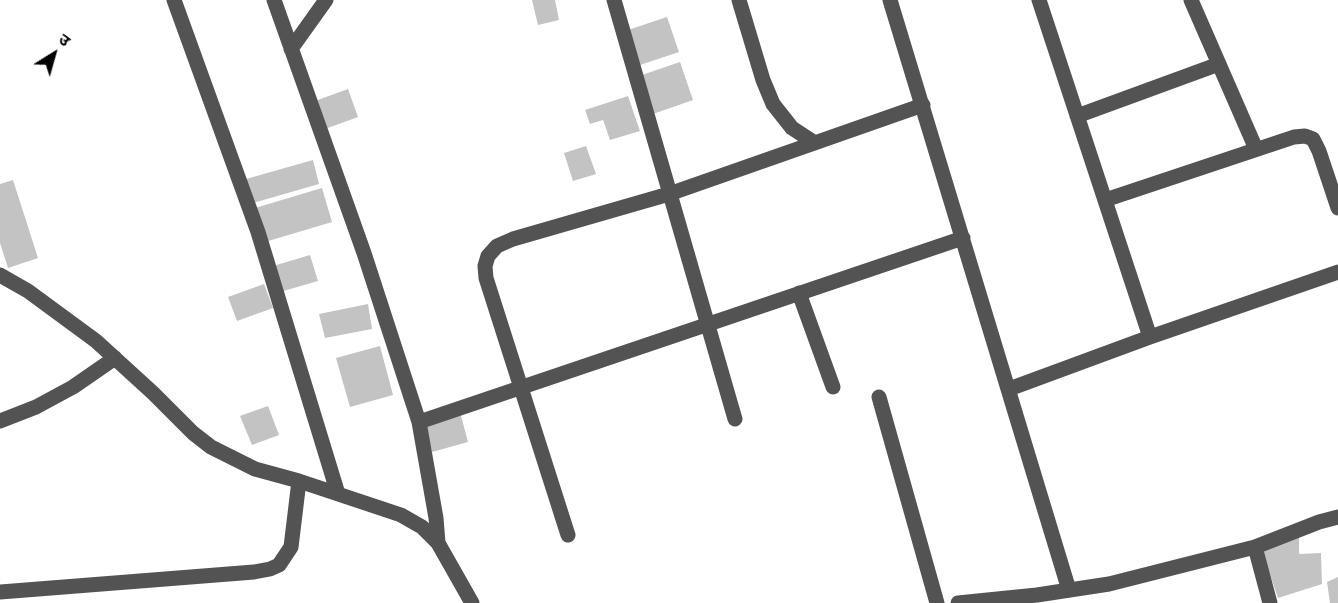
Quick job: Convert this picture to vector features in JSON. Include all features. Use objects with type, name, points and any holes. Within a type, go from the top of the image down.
[{"type":"street","points":[[174,0],[258,232],[338,494]]},
{"type":"street","points":[[274,0],[364,253],[419,422],[436,518],[438,543]]},
{"type":"street","points":[[291,49],[326,0]]},
{"type":"street","points":[[614,0],[735,419]]},
{"type":"street","points":[[740,0],[763,80],[773,104],[792,128],[815,143]]},
{"type":"street","points":[[890,0],[1069,590]]},
{"type":"street","points":[[1039,0],[1150,337]]},
{"type":"street","points":[[1191,0],[1256,149]]},
{"type":"street","points":[[1077,116],[1219,64]]},
{"type":"street","points":[[568,535],[486,278],[485,267],[488,256],[497,246],[513,239],[669,194],[923,105]]},
{"type":"street","points":[[1105,200],[1293,137],[1305,136],[1313,140],[1319,150],[1338,208]]},
{"type":"street","points":[[419,422],[963,238]]},
{"type":"street","points":[[1009,389],[1338,272]]},
{"type":"street","points":[[1,274],[96,341],[193,433],[211,447],[255,469],[401,515],[422,527],[438,543],[472,603]]},
{"type":"street","points":[[799,293],[833,387]]},
{"type":"street","points":[[0,421],[74,387],[115,358]]},
{"type":"street","points":[[879,397],[938,603]]},
{"type":"street","points":[[0,592],[270,569],[279,565],[291,547],[299,481]]},
{"type":"street","points":[[958,603],[1038,599],[1069,590],[1109,584],[1255,546],[1338,517]]},
{"type":"street","points":[[1255,546],[1270,603]]},
{"type":"building","points":[[532,0],[555,0],[559,20],[538,25]]},
{"type":"building","points":[[667,17],[679,52],[637,66],[625,31]]},
{"type":"building","points":[[680,62],[693,100],[653,114],[639,76]]},
{"type":"building","points":[[348,89],[358,117],[325,129],[315,101]]},
{"type":"building","points":[[628,96],[640,131],[610,140],[603,120],[590,124],[585,110]]},
{"type":"building","points":[[586,146],[596,174],[573,181],[564,153]]},
{"type":"building","points":[[313,160],[319,184],[253,203],[246,179]]},
{"type":"building","points":[[13,180],[38,258],[8,268],[0,243],[0,184]]},
{"type":"building","points":[[322,188],[332,222],[265,242],[255,208]]},
{"type":"building","points":[[310,255],[318,281],[280,292],[273,266]]},
{"type":"building","points":[[264,284],[273,308],[237,321],[228,297]]},
{"type":"building","points":[[368,304],[372,329],[325,338],[319,314]]},
{"type":"building","points":[[380,346],[393,395],[350,407],[336,358]]},
{"type":"building","points":[[268,406],[279,435],[252,445],[240,416]]},
{"type":"building","points":[[460,412],[468,442],[432,452],[424,421]]},
{"type":"building","points":[[1299,536],[1299,554],[1321,553],[1322,584],[1278,598],[1261,548]]},
{"type":"building","points":[[1338,577],[1338,603],[1330,603],[1327,582]]}]
